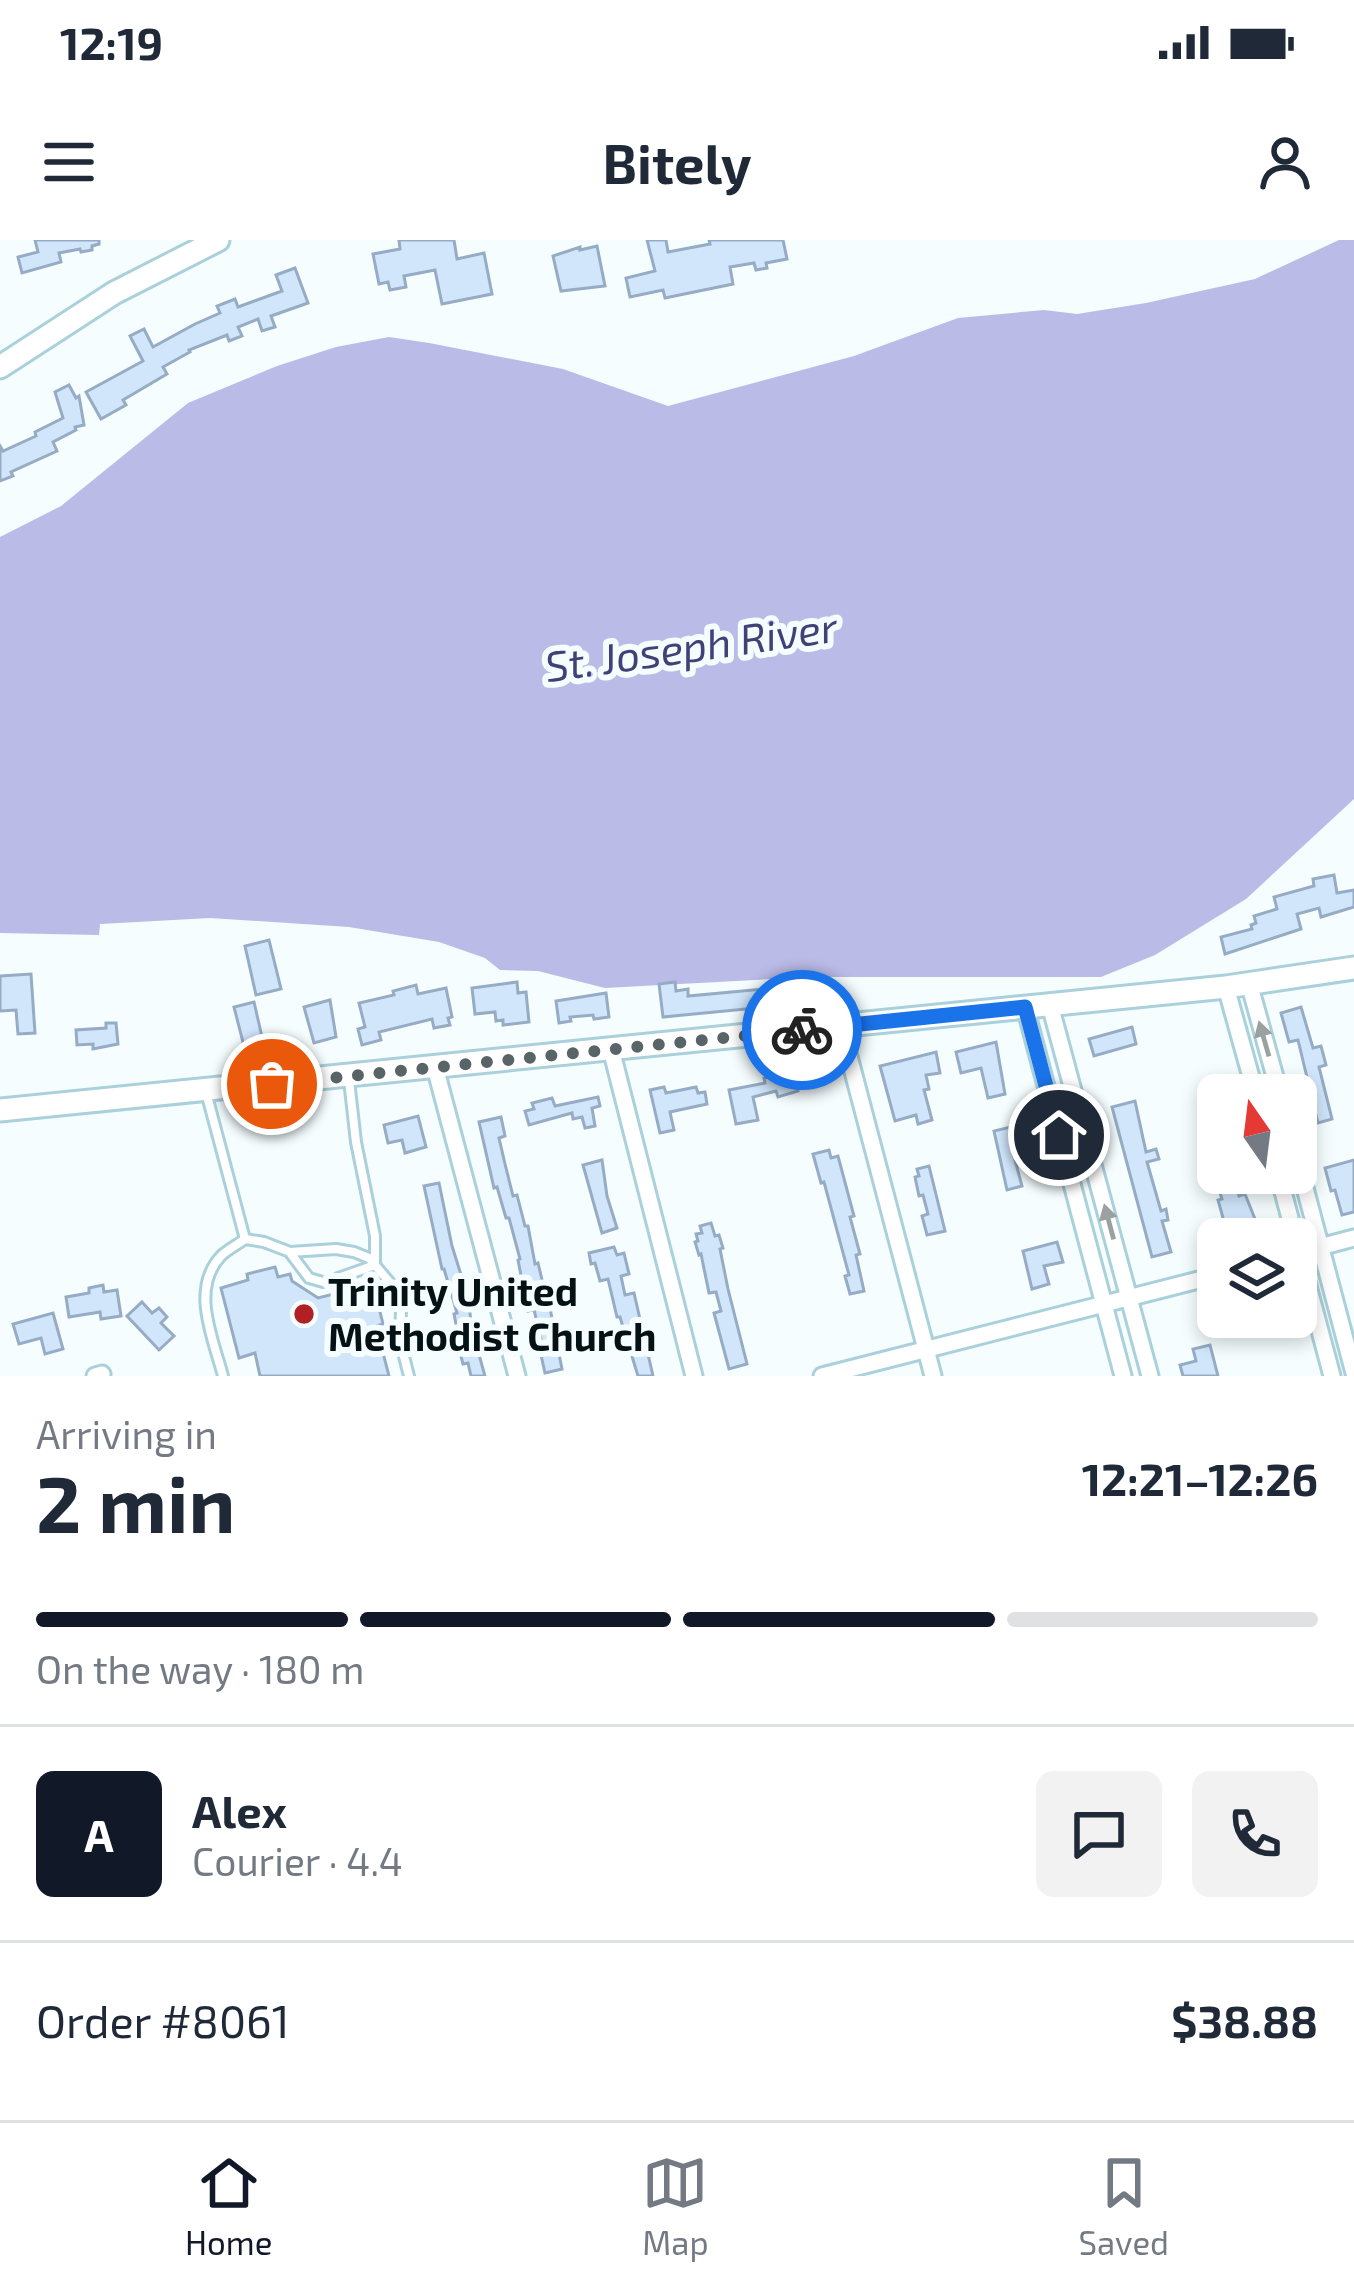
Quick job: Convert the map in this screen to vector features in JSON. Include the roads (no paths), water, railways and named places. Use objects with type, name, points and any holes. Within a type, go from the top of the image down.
[{"type":"main road","points":[[2,361],[114,293],[218,240]]},
{"type":"main road","points":[[0,1110],[1050,1005],[1354,968]]},
{"type":"street","points":[[1238,985],[1253,1074]]},
{"type":"street","points":[[1238,985],[1272,1074]]},
{"type":"street","points":[[1050,1005],[1150,1376]]},
{"type":"street","points":[[1025,1007],[1123,1376]]},
{"type":"street","points":[[841,1026],[933,1376]]},
{"type":"street","points":[[610,1049],[694,1376]]},
{"type":"street","points":[[435,1067],[517,1376]]},
{"type":"street","points":[[1307,1194],[1354,1372]]},
{"type":"street","points":[[1317,1248],[1354,1238]]},
{"type":"street","points":[[822,1376],[1197,1280]]},
{"type":"street","points":[[1317,1322],[1332,1376]]},
{"type":"lane","points":[[349,1076],[356,1142],[376,1236],[375,1265]]},
{"type":"lane","points":[[206,1091],[245,1239]]},
{"type":"lane","points":[[223,1376],[203,1296],[206,1280],[221,1256],[245,1239],[290,1252],[337,1249],[369,1258],[397,1291],[400,1341],[410,1376]]},
{"type":"lane","points":[[290,1252],[308,1278],[322,1282]]},
{"type":"lane","points":[[338,1279],[375,1265]]},
{"type":"water","name":"St. Joseph River","points":[[1339,240],[1354,240],[1354,799],[1246,899],[1155,955],[1101,977],[810,977],[605,988],[538,971],[500,970],[485,958],[439,942],[349,927],[210,918],[100,924],[99,935],[0,933],[0,537],[61,506],[188,403],[277,366],[336,347],[389,337],[563,369],[668,406],[854,356],[958,318],[1044,310],[1077,314],[1255,279]]},
{"type":"place","name":"Trinity United Methodist Church","points":[[304,1314]]}]
